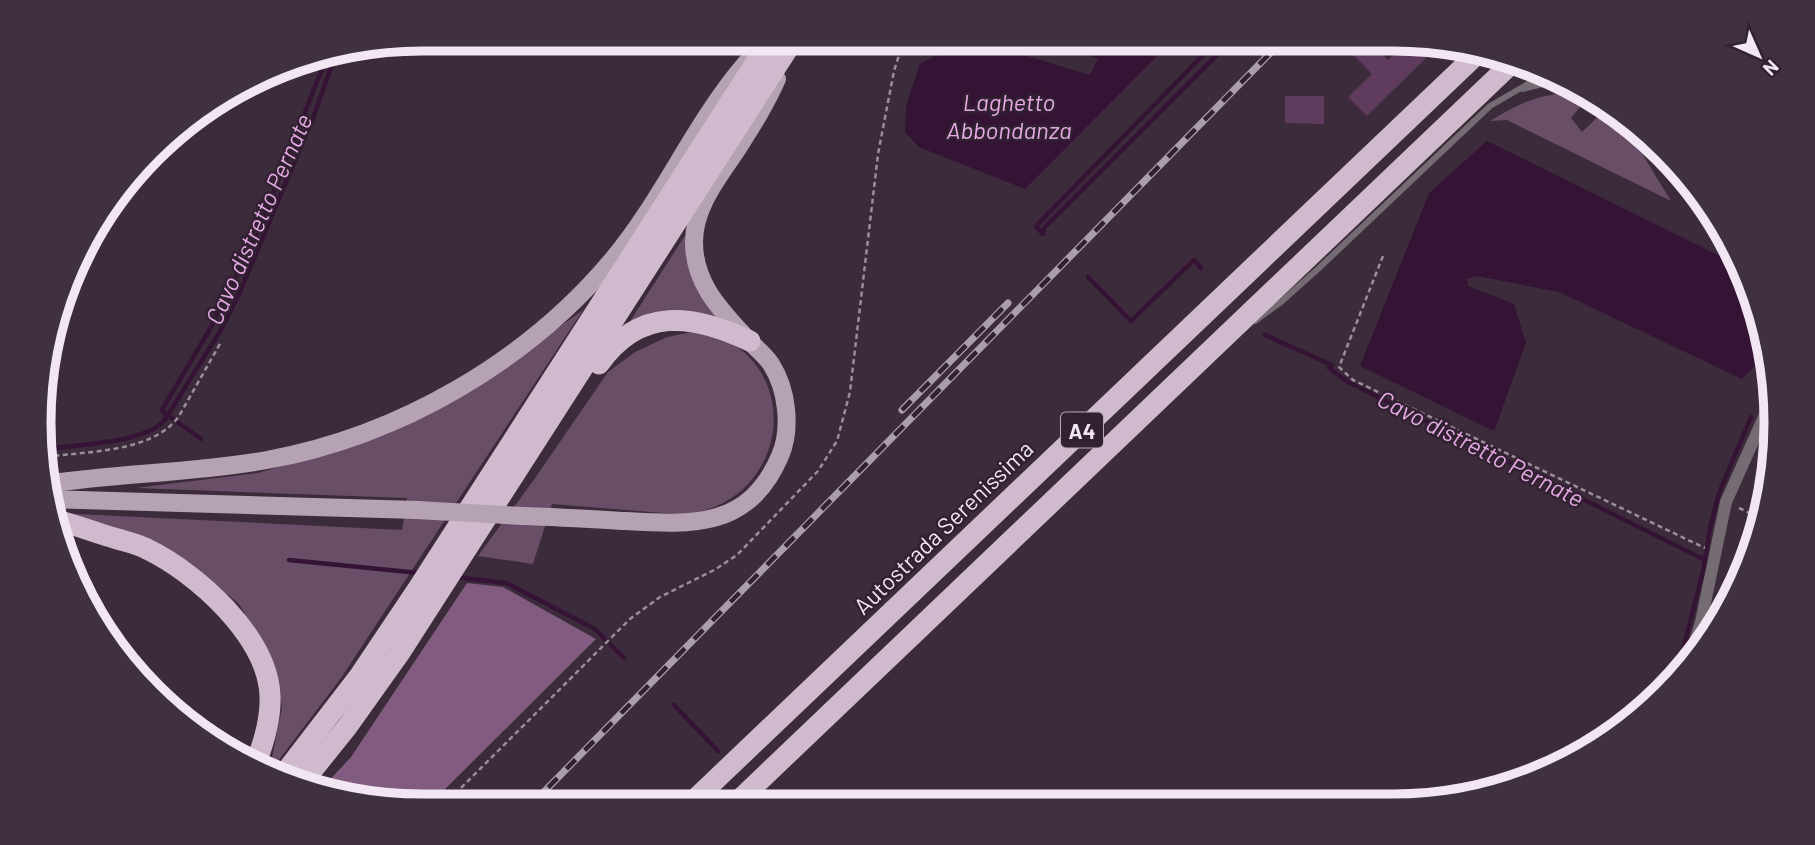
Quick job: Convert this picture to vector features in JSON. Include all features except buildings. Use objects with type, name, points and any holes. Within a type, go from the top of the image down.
[{"type":"highway","points":[[307,776],[347,727],[399,654],[438,575],[761,51]]},
{"type":"highway","points":[[502,494],[788,51]]},
{"type":"highway","name":"Autostrada Serenissima","points":[[701,794],[1471,59]]},
{"type":"highway","name":"A4","points":[[747,794],[1506,68]]},
{"type":"highway","points":[[288,769],[502,494],[550,439],[611,347],[623,337],[671,320],[688,320],[724,328],[750,341]]},
{"type":"highway","points":[[64,523],[147,548],[190,576],[224,605],[246,632],[264,670],[270,696],[257,756]]},
{"type":"main road","points":[[56,483],[234,465],[290,455],[364,433],[469,382],[516,351],[548,325],[575,301],[614,259],[728,85],[758,51]]},
{"type":"main road","points":[[59,499],[417,510],[687,524],[716,518],[742,505],[766,482],[774,470],[786,437],[786,417],[780,382],[769,360],[704,288],[696,261],[695,227],[702,204],[764,107],[790,51]]},
{"type":"street","points":[[1697,636],[1727,502],[1764,418]]},
{"type":"lane","points":[[1211,352],[1282,302],[1467,126],[1496,102],[1536,79]]},
{"type":"lane","points":[[1514,92],[1545,84]]},
{"type":"path","points":[[857,343],[878,154],[900,51]]},
{"type":"path","points":[[1383,256],[1339,367],[1353,380],[1702,546]]},
{"type":"path","points":[[53,456],[135,444],[157,437],[172,426],[221,342]]},
{"type":"path","points":[[1727,502],[1753,515]]},
{"type":"path","points":[[455,794],[612,638]]},
{"type":"shaded area","points":[[1566,94],[1583,104],[1571,118],[1582,132],[1601,114],[1633,139],[1671,201],[1507,120],[1490,121],[1532,100]]},
{"type":"shaded area","points":[[686,234],[698,287],[716,317],[627,326]]},
{"type":"shaded area","points":[[583,310],[341,678],[276,764],[271,762],[282,707],[271,657],[239,604],[190,563],[62,515],[402,530],[407,498],[135,488],[258,473],[388,434],[463,396]]},
{"type":"shaded area","points":[[702,330],[730,342],[745,353],[760,371],[769,390],[773,433],[767,454],[757,473],[742,490],[719,505],[688,515],[552,504],[533,564],[478,556],[608,372],[635,352],[667,337]]},
{"type":"shaded area","points":[[467,583],[503,587],[596,639],[440,794],[374,791],[327,782],[351,757]]},
{"type":"water","name":"Laghetto Abbondanza","points":[[946,51],[1004,51],[1090,75],[1098,59],[1077,51],[1162,51],[1025,189],[919,147],[905,132],[906,106],[920,64]]},
{"type":"water","points":[[1487,141],[1727,259],[1734,276],[1734,283],[1739,287],[1745,303],[1749,315],[1747,326],[1759,362],[1742,379],[1559,292],[1477,276],[1467,279],[1468,286],[1514,304],[1526,343],[1494,431],[1360,366],[1429,193]]},
{"type":"waterway","points":[[1042,233],[1036,226],[1207,51]]},
{"type":"waterway","name":"Cavo distretto Pernate","points":[[1043,234],[1044,228],[1221,51]]},
{"type":"waterway","name":"Cavo distretto Pernate","points":[[52,448],[126,438],[141,434],[164,421],[219,333],[239,294],[313,118],[333,62]]},
{"type":"waterway","name":"Cavo distretto Pernate","points":[[201,439],[162,411],[210,329],[256,236],[324,64]]},
{"type":"waterway","name":"Cavo distretto Pernate","points":[[1088,277],[1131,321],[1194,260],[1201,268]]},
{"type":"waterway","name":"Cavo distretto Pernate","points":[[1265,335],[1332,365],[1329,368],[1348,382],[1705,560]]},
{"type":"waterway","name":"Cavo distretto Pernate","points":[[1681,656],[1719,493],[1751,417]]},
{"type":"waterway","name":"Cavo distretto Pernate","points":[[289,560],[419,573]]},
{"type":"waterway","name":"Cavo distretto Pernate","points":[[455,577],[506,583],[595,629],[624,658]]},
{"type":"waterway","name":"Cavo distretto Pernate","points":[[674,705],[718,751]]},
{"type":"railway","points":[[542,794],[1272,51]]},
{"type":"railway","points":[[902,410],[1008,303]]}]
